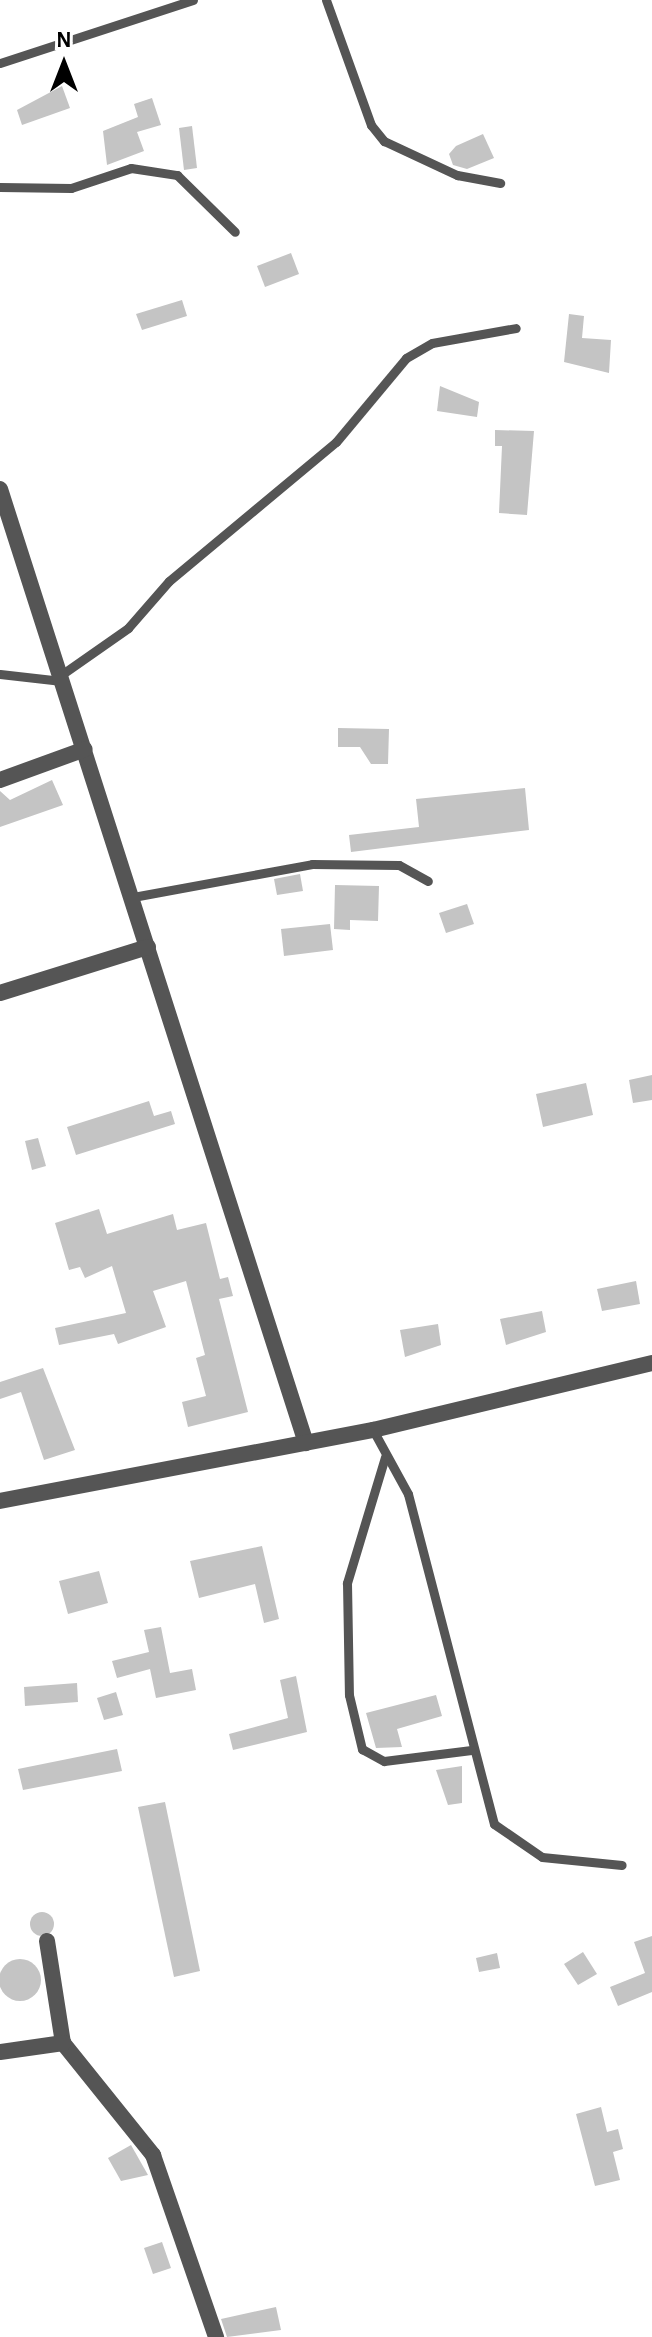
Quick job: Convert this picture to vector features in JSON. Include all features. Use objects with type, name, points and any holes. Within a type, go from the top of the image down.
[{"type":"street","points":[[0,489],[306,1443]]},
{"type":"street","points":[[0,780],[85,749]]},
{"type":"street","points":[[0,993],[148,947]]},
{"type":"street","points":[[0,1501],[373,1430],[652,1363]]},
{"type":"street","points":[[47,1941],[63,2043],[157,2163],[216,2337]]},
{"type":"street","points":[[0,2052],[63,2043]]},
{"type":"lane","points":[[0,63],[193,0]]},
{"type":"lane","points":[[326,0],[371,125],[384,141],[457,175],[500,183]]},
{"type":"lane","points":[[0,187],[71,188],[131,168],[177,175],[235,232]]},
{"type":"lane","points":[[0,674],[62,678],[128,628],[169,581],[336,442],[406,358],[432,343],[516,328]]},
{"type":"lane","points":[[133,897],[312,864],[399,865],[428,881]]},
{"type":"lane","points":[[373,1430],[385,1457],[408,1494],[484,1805],[514,1841],[542,1857],[622,1865]]},
{"type":"lane","points":[[385,1457],[347,1583],[349,1695],[362,1749],[384,1761],[471,1750]]},
{"type":"building","points":[[62,86],[70,108],[22,125],[17,110]]},
{"type":"building","points":[[152,98],[161,125],[137,132],[144,151],[107,165],[103,131],[138,117],[134,104]]},
{"type":"building","points":[[192,126],[197,168],[184,170],[179,128]]},
{"type":"building","points":[[483,134],[494,158],[467,169],[453,165],[449,154],[456,146]]},
{"type":"building","points":[[291,253],[299,274],[265,287],[257,266]]},
{"type":"building","points":[[182,300],[187,316],[142,330],[136,314]]},
{"type":"building","points":[[569,314],[584,316],[582,338],[611,340],[609,373],[564,362]]},
{"type":"building","points":[[440,386],[479,402],[477,417],[437,411]]},
{"type":"building","points":[[495,430],[534,431],[527,515],[499,513],[502,446],[495,446]]},
{"type":"building","points":[[338,728],[389,729],[388,764],[371,764],[360,747],[338,747]]},
{"type":"building","points":[[52,780],[63,805],[0,827],[0,791],[10,800]]},
{"type":"building","points":[[525,788],[529,830],[351,852],[349,835],[419,827],[416,799]]},
{"type":"building","points":[[300,874],[303,891],[277,895],[274,879]]},
{"type":"building","points":[[335,885],[379,886],[378,921],[350,920],[350,930],[334,929]]},
{"type":"building","points":[[467,904],[474,924],[446,933],[439,913]]},
{"type":"building","points":[[330,924],[333,950],[284,956],[281,929]]},
{"type":"building","points":[[652,1075],[652,1100],[633,1103],[629,1080]]},
{"type":"building","points":[[586,1083],[593,1115],[543,1127],[536,1094]]},
{"type":"building","points":[[149,1101],[154,1116],[171,1111],[175,1124],[76,1155],[67,1127]]},
{"type":"building","points":[[38,1138],[46,1166],[32,1170],[25,1141]]},
{"type":"building","points":[[99,1209],[107,1234],[173,1214],[177,1230],[206,1223],[220,1279],[228,1277],[233,1296],[219,1299],[248,1412],[188,1427],[182,1402],[206,1396],[196,1358],[205,1355],[186,1281],[153,1291],[166,1327],[118,1344],[114,1334],[59,1345],[55,1328],[126,1313],[112,1266],[85,1278],[80,1267],[69,1270],[55,1223]]},
{"type":"building","points":[[636,1281],[640,1304],[602,1311],[597,1289]]},
{"type":"building","points":[[542,1311],[546,1332],[506,1345],[500,1319]]},
{"type":"building","points":[[438,1324],[441,1345],[405,1357],[400,1330]]},
{"type":"building","points":[[43,1368],[75,1450],[44,1460],[21,1392],[0,1399],[0,1382]]},
{"type":"building","points":[[262,1546],[279,1619],[264,1623],[255,1584],[199,1598],[190,1561]]},
{"type":"building","points":[[99,1571],[108,1603],[68,1614],[59,1581]]},
{"type":"building","points":[[161,1627],[170,1673],[192,1669],[196,1690],[156,1698],[150,1669],[117,1678],[112,1661],[149,1652],[144,1630]]},
{"type":"building","points":[[296,1676],[307,1732],[233,1750],[229,1734],[288,1718],[280,1680]]},
{"type":"building","points":[[77,1683],[78,1702],[25,1706],[24,1687]]},
{"type":"building","points":[[116,1692],[123,1715],[104,1720],[97,1698]]},
{"type":"building","points":[[436,1695],[442,1716],[397,1729],[402,1747],[376,1748],[366,1713]]},
{"type":"building","points":[[117,1749],[122,1771],[23,1790],[18,1769]]},
{"type":"building","points":[[462,1766],[462,1803],[448,1805],[436,1770]]},
{"type":"building","points":[[165,1802],[200,1971],[174,1977],[138,1807]]},
{"type":"building","points":[[42,1912],[50,1916],[54,1924],[50,1932],[42,1936],[34,1932],[30,1924],[34,1916]]},
{"type":"building","points":[[652,1936],[652,1992],[618,2006],[610,1987],[645,1973],[634,1942]]},
{"type":"building","points":[[583,1952],[597,1974],[578,1985],[564,1964]]},
{"type":"building","points":[[497,1953],[500,1968],[479,1972],[476,1958]]},
{"type":"building","points":[[20,1959],[35,1965],[41,1980],[35,1995],[20,2001],[5,1995],[-1,1980],[5,1965]]},
{"type":"building","points":[[601,2107],[607,2132],[618,2129],[623,2149],[613,2152],[620,2180],[595,2186],[576,2114]]},
{"type":"building","points":[[131,2145],[148,2175],[121,2181],[108,2158]]},
{"type":"building","points":[[162,2242],[171,2268],[153,2274],[144,2248]]},
{"type":"building","points":[[276,2307],[281,2330],[227,2337],[221,2319]]}]
